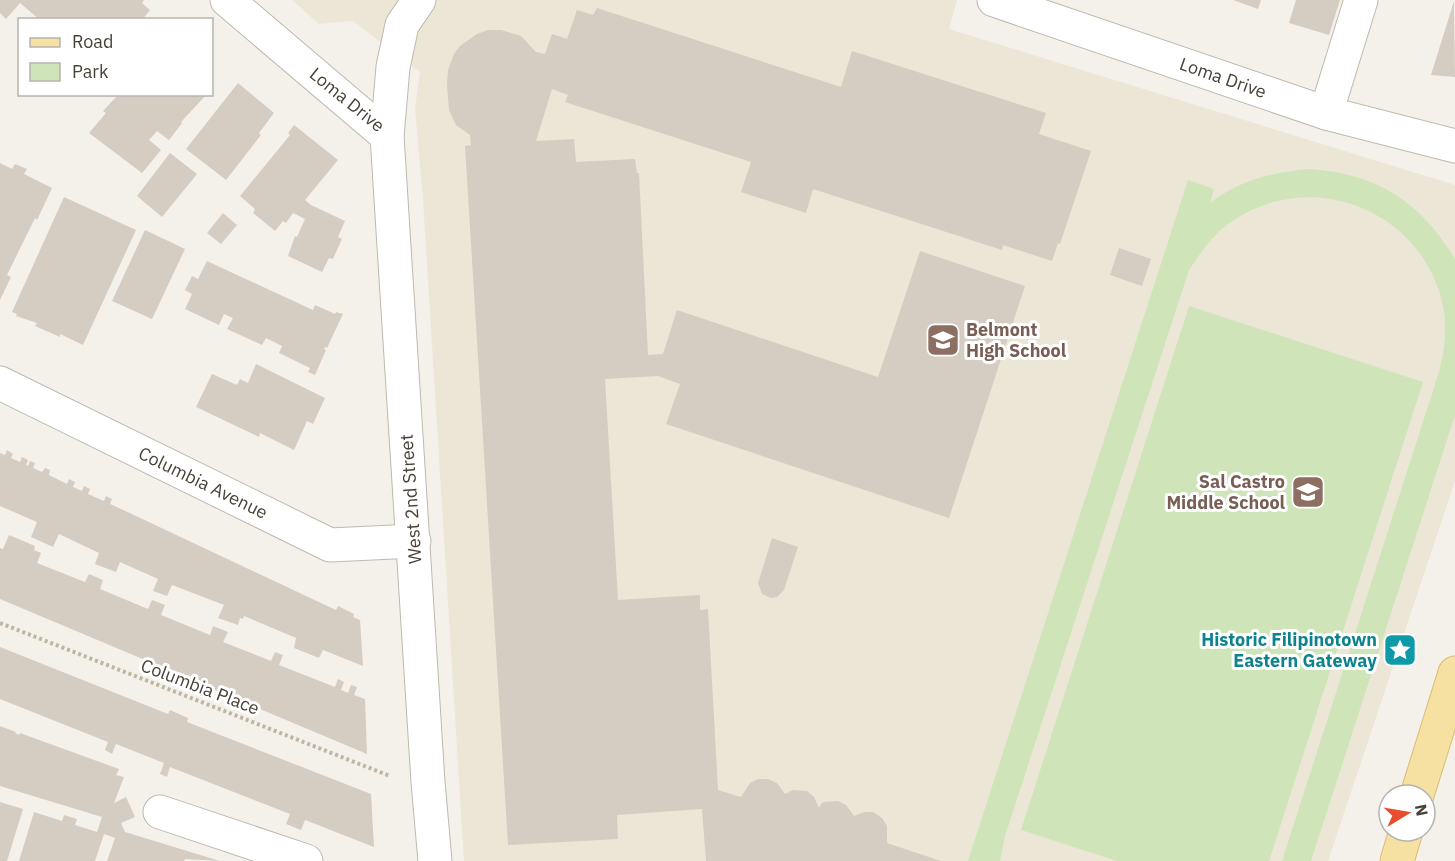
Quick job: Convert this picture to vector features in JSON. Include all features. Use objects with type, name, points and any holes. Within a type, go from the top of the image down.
[{"type":"main road","points":[[1421,783],[1455,673]]},
{"type":"main road","points":[[1397,861],[1402,843]]},
{"type":"street","name":"Loma Drive","points":[[227,0],[387,136]]},
{"type":"street","name":"Loma Drive","points":[[387,136],[393,67],[402,25],[419,0]]},
{"type":"street","name":"Loma Drive","points":[[994,0],[1326,113],[1455,146]]},
{"type":"street","points":[[1326,113],[1361,0]]},
{"type":"street","name":"West 2nd Street","points":[[387,136],[435,861]]},
{"type":"street","name":"Columbia Avenue","points":[[0,382],[330,545],[414,541]]},
{"type":"street","points":[[160,812],[306,861]]},
{"type":"path","name":"Columbia Place","points":[[0,623],[390,776]]},
{"type":"shaded area","name":"Belmont High School","points":[[292,0],[957,0],[949,29],[1455,185],[1455,481],[1328,861],[464,861],[423,200],[415,109],[420,72],[353,21],[319,24]]},
{"type":"green space","points":[[1310,169],[1356,177],[1394,194],[1427,221],[1455,259],[1455,415],[1311,861],[1282,861],[1438,375],[1445,327],[1444,311],[1433,276],[1415,247],[1391,224],[1362,208],[1330,199],[1296,198],[1263,205],[1231,222],[1213,238],[1189,270],[1005,836],[1000,861],[968,861],[1188,180],[1214,189],[1210,203],[1233,188],[1257,178]]},
{"type":"green space","points":[[1189,306],[1423,382],[1269,861],[1117,861],[1021,830]]},
{"type":"building","points":[[0,0],[144,0],[142,3],[150,10],[144,18],[38,18],[20,3],[6,19],[0,13]]},
{"type":"building","points":[[1233,0],[1261,0],[1258,9]]},
{"type":"building","points":[[1296,0],[1340,0],[1329,35],[1289,23]]},
{"type":"building","points":[[1454,1],[1455,77],[1431,75]]},
{"type":"building","points":[[597,8],[841,87],[852,51],[1046,113],[1039,134],[1091,151],[1060,244],[1058,243],[1052,261],[1003,245],[1002,250],[813,189],[806,213],[741,192],[751,162],[565,102],[568,95],[552,89],[536,141],[574,139],[576,162],[635,159],[637,173],[639,173],[648,355],[663,354],[677,310],[878,377],[920,251],[1025,286],[949,518],[666,424],[680,384],[658,376],[605,379],[618,600],[700,595],[700,610],[708,609],[718,790],[741,797],[750,783],[758,779],[768,779],[777,783],[785,794],[793,790],[807,791],[814,797],[819,808],[824,802],[838,801],[846,805],[854,816],[864,812],[873,812],[882,818],[887,826],[887,843],[941,861],[706,861],[702,809],[617,815],[618,839],[508,845],[465,146],[471,145],[470,135],[456,125],[449,110],[448,70],[460,46],[477,34],[488,30],[501,30],[521,36],[536,52],[545,54],[552,34],[567,39],[577,10],[593,15]]},
{"type":"building","points":[[238,83],[274,113],[259,133],[261,135],[226,180],[186,149]]},
{"type":"building","points":[[117,96],[205,96],[181,122],[169,140],[157,131],[149,140],[161,150],[142,173],[89,133],[106,113],[103,111]]},
{"type":"building","points":[[294,125],[338,160],[305,200],[345,221],[338,237],[342,239],[333,259],[329,258],[322,272],[288,256],[295,236],[297,237],[305,219],[293,213],[286,223],[283,221],[275,231],[253,213],[255,209],[240,196],[290,135],[288,133]]},
{"type":"building","points":[[170,153],[197,174],[162,217],[137,196]]},
{"type":"building","points":[[0,163],[12,169],[15,164],[27,169],[24,174],[52,188],[7,275],[11,277],[0,300]]},
{"type":"building","points":[[64,197],[136,230],[83,345],[35,326],[37,323],[16,316],[17,314],[12,312]]},
{"type":"building","points":[[223,213],[237,225],[221,244],[207,233]]},
{"type":"building","points":[[145,230],[185,249],[152,319],[112,301]]},
{"type":"building","points":[[1119,248],[1151,259],[1142,286],[1110,275]]},
{"type":"building","points":[[207,261],[313,310],[315,305],[335,314],[336,312],[343,314],[327,348],[324,349],[326,350],[315,375],[308,372],[310,368],[279,353],[282,346],[266,338],[262,345],[227,329],[233,318],[224,314],[219,325],[185,309],[192,294],[185,290],[192,276],[198,279]]},
{"type":"building","points":[[256,364],[325,398],[313,424],[307,421],[294,450],[260,433],[259,437],[196,407],[212,374],[237,385],[240,379],[248,383]]},
{"type":"building","points":[[7,450],[13,454],[11,458],[20,462],[22,457],[28,460],[26,465],[28,466],[30,461],[35,463],[33,468],[42,472],[45,468],[50,470],[49,475],[67,484],[69,479],[75,482],[73,487],[82,491],[84,486],[90,489],[88,494],[104,501],[106,496],[112,499],[110,504],[336,610],[338,606],[354,614],[353,617],[360,620],[363,666],[323,650],[319,658],[294,648],[296,638],[244,616],[243,619],[240,618],[238,625],[218,618],[224,605],[172,585],[167,596],[153,591],[158,579],[120,562],[116,572],[95,564],[99,553],[59,534],[53,547],[31,537],[37,522],[0,506],[0,453],[5,455]]},
{"type":"building","points":[[9,535],[35,546],[34,550],[41,553],[37,563],[85,582],[89,574],[103,580],[100,589],[148,609],[152,600],[165,605],[161,615],[210,635],[213,626],[228,632],[223,642],[271,661],[275,652],[283,655],[279,665],[335,687],[338,679],[344,682],[341,690],[348,693],[351,685],[357,687],[354,695],[365,699],[367,754],[167,670],[166,672],[154,664],[153,666],[145,663],[145,660],[0,599],[0,548],[3,549]]},
{"type":"building","points":[[772,538],[798,547],[784,590],[777,597],[771,598],[762,594],[758,583]]},
{"type":"building","points":[[0,647],[168,714],[170,710],[188,718],[187,722],[371,794],[374,847],[305,820],[301,830],[286,824],[290,814],[170,767],[167,777],[160,774],[164,763],[116,744],[112,754],[105,750],[108,742],[0,699]]},
{"type":"building","points":[[0,726],[19,735],[20,733],[119,769],[116,775],[124,777],[114,803],[126,797],[135,817],[121,823],[125,832],[220,861],[185,859],[184,861],[107,861],[115,838],[104,834],[95,861],[19,861],[34,812],[62,821],[64,815],[77,819],[75,825],[97,832],[102,817],[0,786]]},
{"type":"building","points":[[0,802],[23,809],[7,861],[0,861]]},
{"type":"place","name":"Belmont High School","points":[[943,340]]},
{"type":"place","name":"Sal Castro Middle School","points":[[1308,492]]},
{"type":"place","name":"Historic Filipinotown Eastern Gateway","points":[[1400,650]]}]
